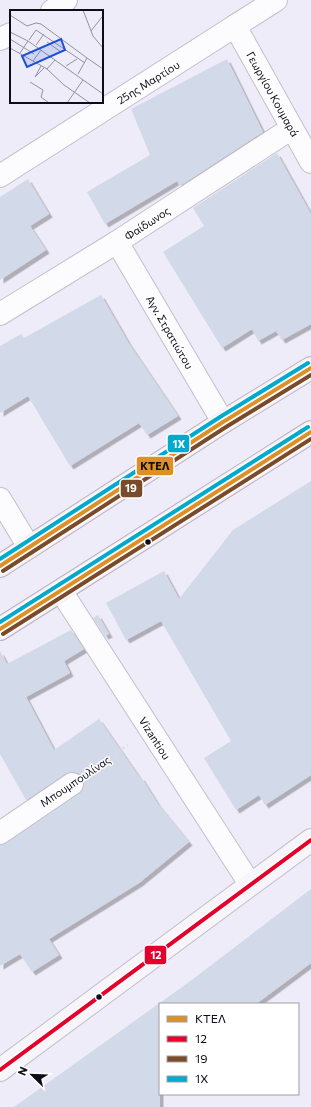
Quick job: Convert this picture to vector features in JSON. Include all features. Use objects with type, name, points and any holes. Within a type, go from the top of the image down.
[{"type":"main road","points":[[0,566],[223,422],[311,368]]},
{"type":"main road","points":[[0,630],[311,432]]},
{"type":"main road","points":[[0,1070],[311,840]]},
{"type":"street","points":[[53,10],[66,0]]},
{"type":"street","name":"25ης Μαρτίου","points":[[0,176],[276,0]]},
{"type":"street","name":"Γεωργίου Κουμαρά","points":[[235,26],[311,162]]},
{"type":"street","points":[[0,39],[10,34]]},
{"type":"street","name":"Φαίδωνος","points":[[0,314],[117,242],[292,128]]},
{"type":"street","name":"Αγν. Στρατιώτου","points":[[117,242],[223,422]]},
{"type":"street","points":[[0,498],[29,547]]},
{"type":"street","name":"Vizantiou","points":[[61,591],[250,884]]},
{"type":"street","name":"Μπουμπουλίνας","points":[[0,833],[72,784]]},
{"type":"path","name":"Μπουμπουλίνας","points":[[72,784],[150,730]]},
{"type":"building","points":[[227,59],[263,132],[180,186],[177,181],[105,224],[87,192],[150,155],[131,109]]},
{"type":"building","points":[[277,153],[311,214],[311,324],[282,340],[276,331],[258,341],[252,329],[222,348],[163,252],[204,226],[193,208]]},
{"type":"building","points":[[28,179],[49,214],[30,226],[46,250],[0,280],[0,197]]},
{"type":"building","points":[[101,295],[128,342],[178,416],[147,435],[139,423],[70,466],[28,396],[0,413],[0,346],[21,334],[24,338]]},
{"type":"building","points":[[311,481],[311,775],[265,805],[259,795],[236,810],[204,758],[231,741],[161,621],[126,640],[106,603],[164,571],[179,599],[233,530]]},
{"type":"building","points":[[98,615],[109,634],[105,636],[93,618]]},
{"type":"building","points":[[71,630],[84,649],[64,661],[70,673],[26,697],[54,750],[99,719],[140,778],[141,777],[158,804],[189,842],[139,883],[49,939],[59,955],[32,972],[20,954],[0,966],[0,845],[7,843],[79,794],[83,789],[84,783],[83,777],[78,773],[71,772],[26,800],[0,754],[0,651],[7,664]]},
{"type":"building","points":[[311,889],[311,963],[257,1003],[160,1003]]},
{"type":"building","points":[[159,1003],[160,1107],[14,1107]]},
{"type":"transit line","name":"1Χ","points":[[0,559],[220,417],[308,363]]},
{"type":"transit line","name":"ΚΤΕΛ","points":[[0,566],[223,422],[311,368]]},
{"type":"transit line","name":"19","points":[[3,571],[226,427],[311,375]]},
{"type":"transit line","name":"1Χ","points":[[0,622],[308,427]]},
{"type":"transit line","name":"ΚΤΕΛ","points":[[0,629],[311,432]]},
{"type":"transit line","name":"19","points":[[3,634],[311,439]]},
{"type":"transit line","name":"12","points":[[0,1070],[311,840]]}]
